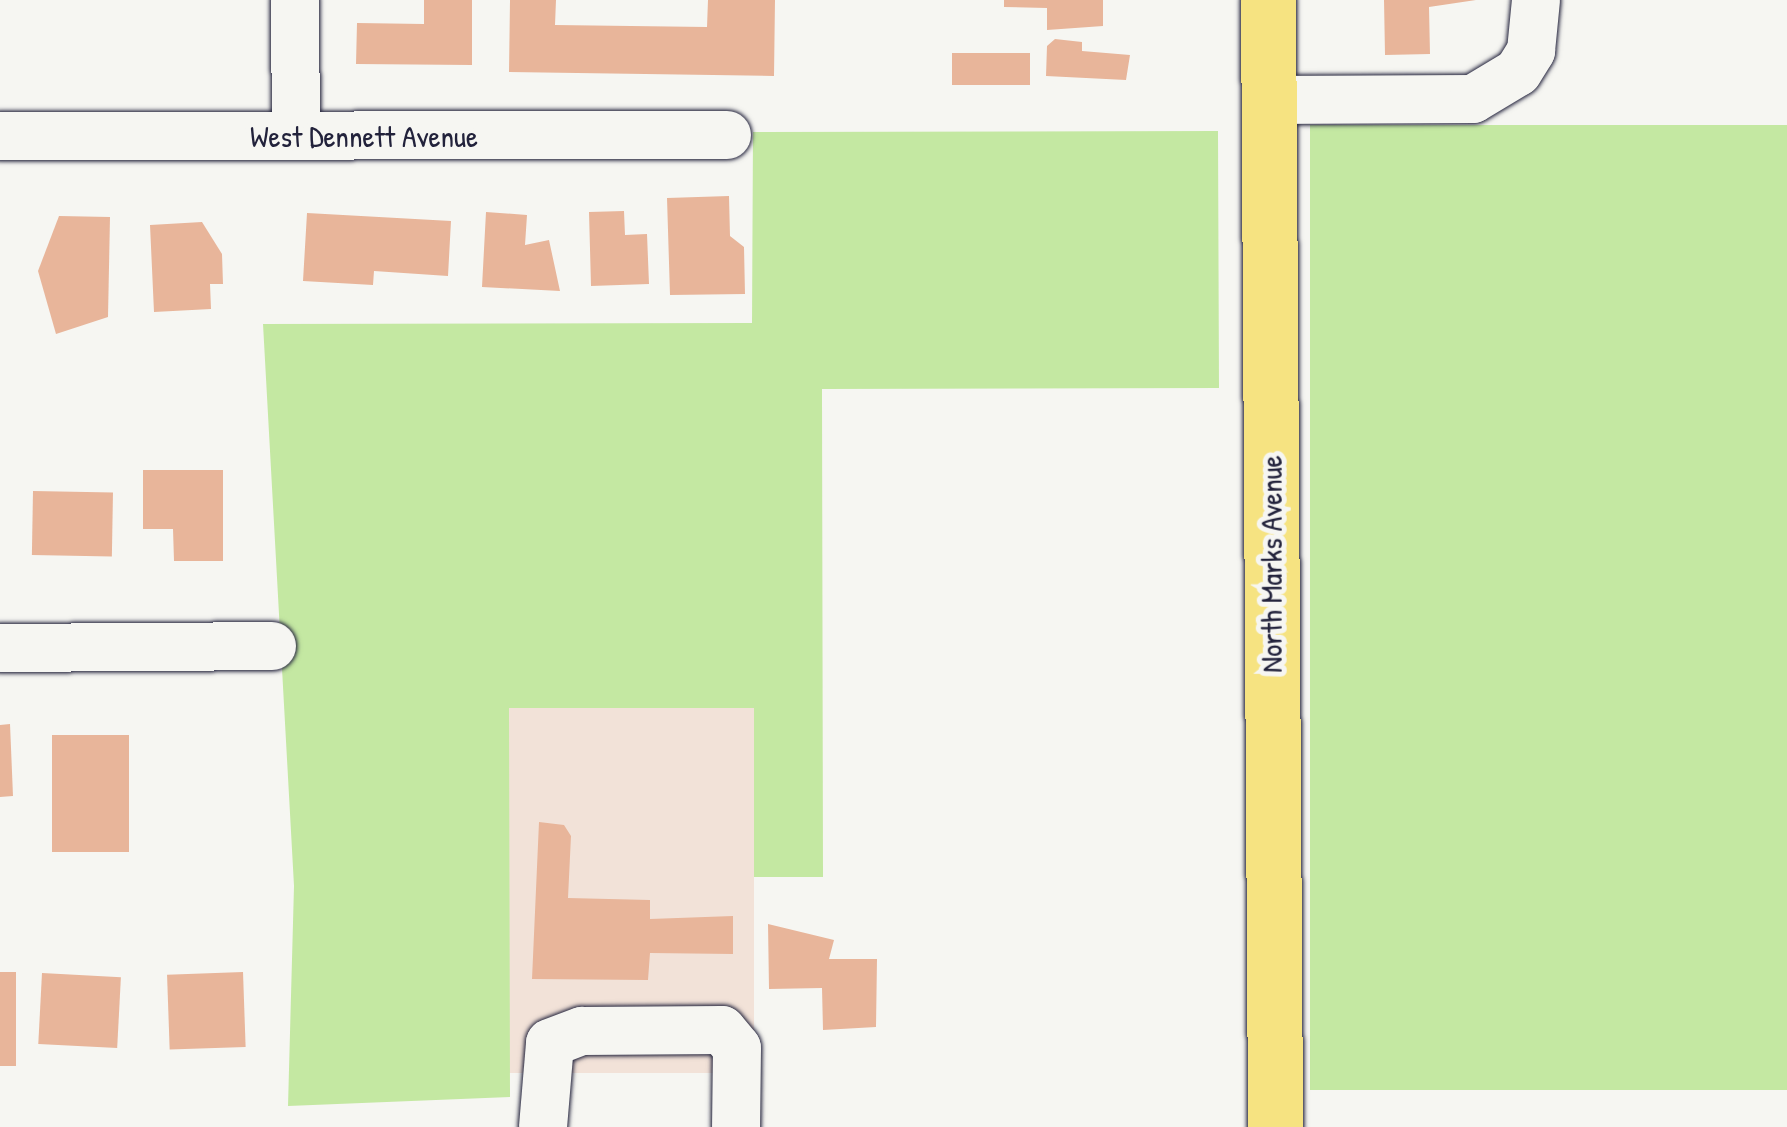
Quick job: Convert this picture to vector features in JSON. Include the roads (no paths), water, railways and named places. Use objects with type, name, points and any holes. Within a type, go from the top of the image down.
[{"type":"main road","name":"North Marks Avenue","points":[[1268,0],[1275,1127]]},
{"type":"street","points":[[294,0],[296,136]]},
{"type":"street","points":[[1268,100],[1428,103],[1496,90],[1531,52],[1536,0]]},
{"type":"street","name":"West Dennett Avenue","points":[[0,136],[727,136]]},
{"type":"street","points":[[0,648],[272,646]]},
{"type":"street","points":[[543,1127],[550,1043],[582,1031],[722,1030],[737,1048],[736,1127]]}]
